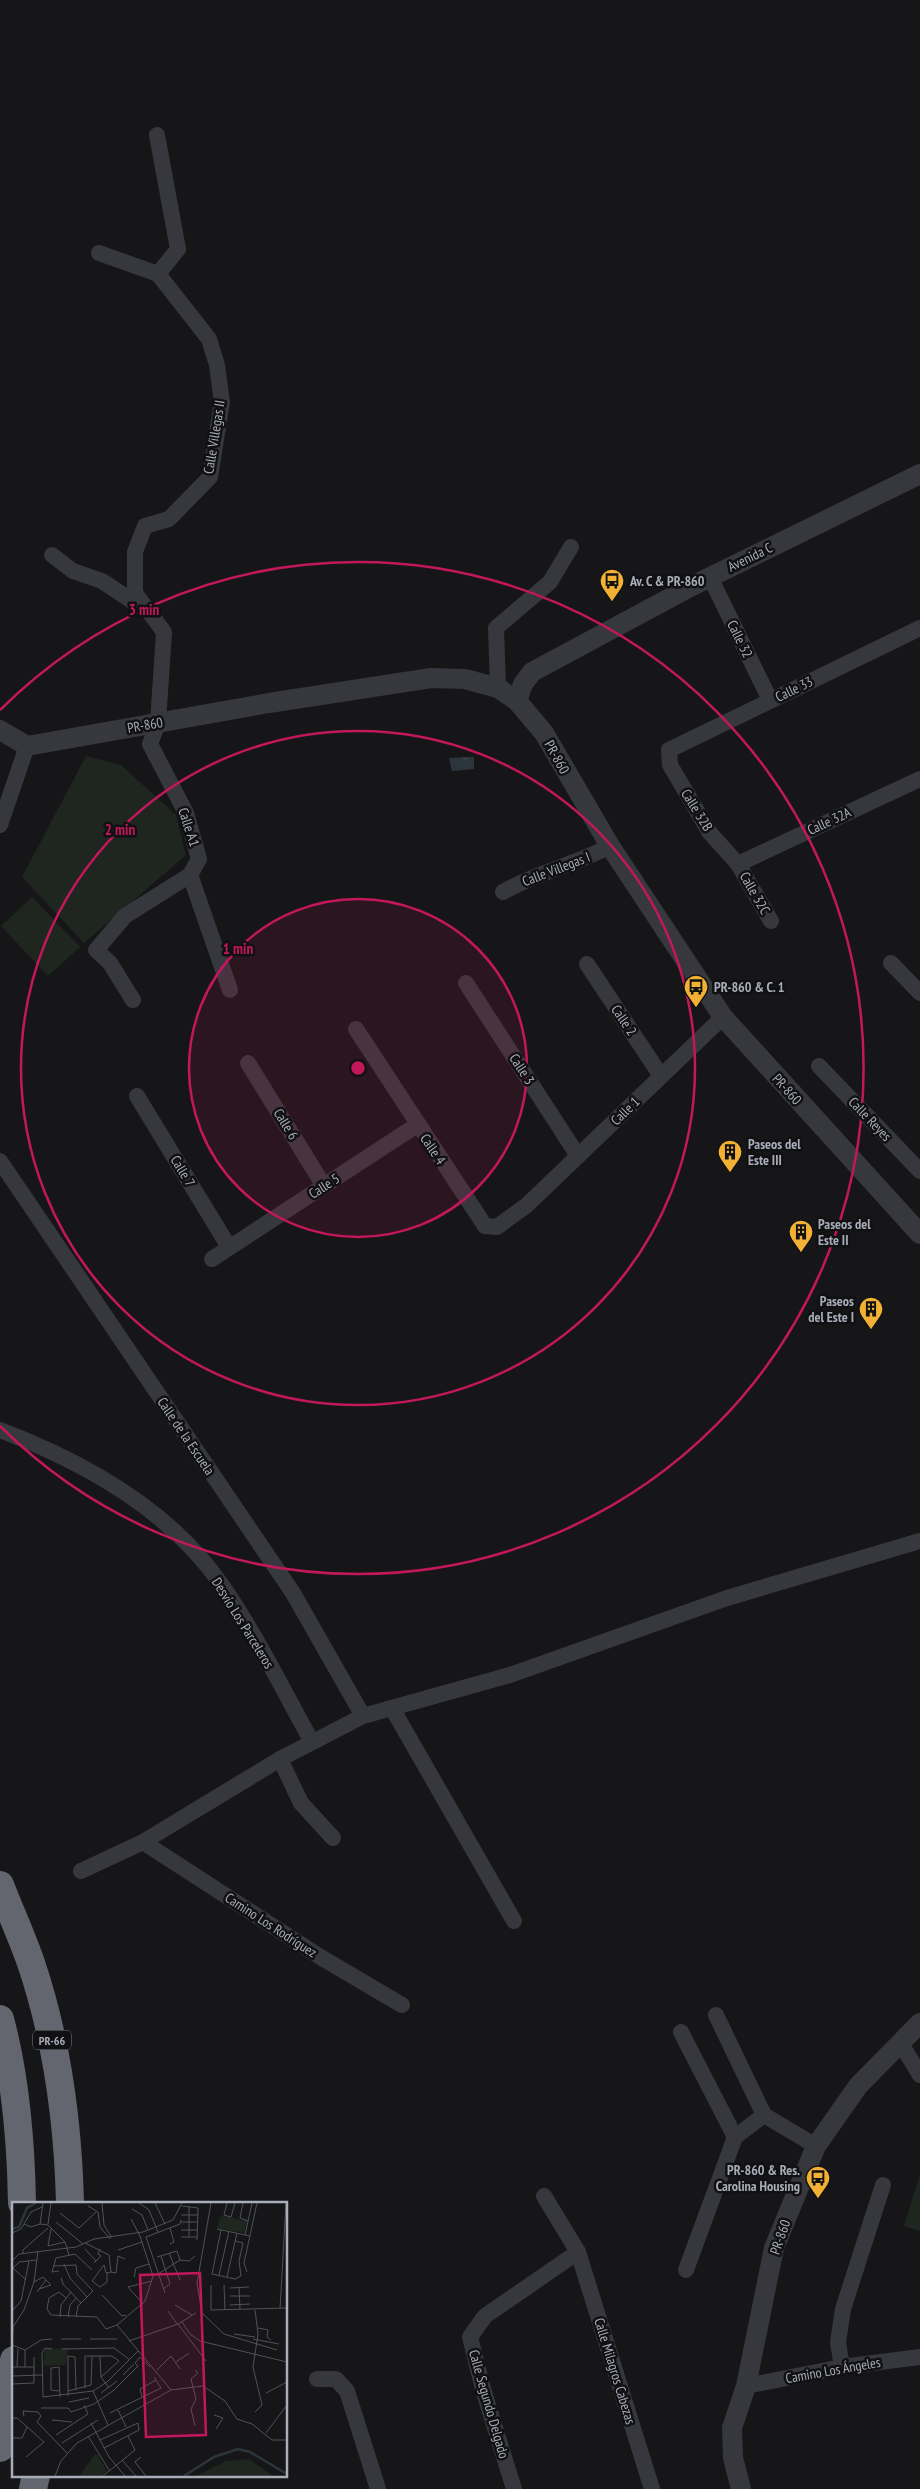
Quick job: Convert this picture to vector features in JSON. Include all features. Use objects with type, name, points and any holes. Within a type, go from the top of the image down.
[{"type":"highway","name":"PR-66","points":[[0,1885],[31,1962],[46,2012],[60,2076],[69,2159],[70,2202]]},
{"type":"highway","points":[[0,2019],[14,2099],[21,2160],[22,2202]]},
{"type":"highway","points":[[0,2448],[12,2373]]},
{"type":"highway","points":[[33,2489],[36,2476]]},
{"type":"street","points":[[99,253],[158,274],[178,249],[157,135]]},
{"type":"street","name":"Calle Villegas II","points":[[158,274],[209,339],[217,365],[222,402],[210,477],[169,519],[145,526],[134,552],[135,593],[164,632],[158,723]]},
{"type":"street","name":"Avenida C","points":[[517,701],[523,684],[532,672],[710,577],[920,474]]},
{"type":"street","points":[[498,688],[496,628],[550,582],[571,548]]},
{"type":"street","points":[[52,555],[73,571],[102,581],[151,615]]},
{"type":"street","name":"Calle 32","points":[[710,577],[770,700]]},
{"type":"street","name":"Calle 33","points":[[669,750],[920,628]]},
{"type":"street","name":"PR-860","points":[[27,746],[431,678],[465,679],[498,688],[517,701],[544,733],[610,846],[723,1017],[920,1234]]},
{"type":"street","name":"Calle A1","points":[[158,723],[150,744],[186,813],[199,859],[190,874]]},
{"type":"street","points":[[0,730],[27,746],[0,825]]},
{"type":"street","name":"Calle 32B","points":[[669,750],[670,765],[705,824],[738,864]]},
{"type":"street","name":"Calle 32A","points":[[738,864],[920,779]]},
{"type":"street","name":"Calle Villegas I","points":[[503,892],[525,880],[586,859],[610,846]]},
{"type":"street","name":"Calle 32C","points":[[738,864],[771,921]]},
{"type":"street","points":[[133,1000],[110,963],[96,950],[125,916],[190,874],[230,990]]},
{"type":"street","points":[[891,963],[920,993]]},
{"type":"street","name":"Calle 2","points":[[586,964],[661,1076]]},
{"type":"street","name":"Calle 3","points":[[466,983],[578,1156]]},
{"type":"street","name":"Calle 1","points":[[527,1205],[723,1017]]},
{"type":"street","name":"Calle 4","points":[[356,1029],[485,1226],[497,1227],[527,1205]]},
{"type":"street","name":"Calle 6","points":[[248,1063],[324,1186]]},
{"type":"street","name":"Calle Reyes","points":[[819,1066],[920,1171]]},
{"type":"street","name":"Calle 7","points":[[137,1096],[229,1247]]},
{"type":"street","name":"Calle 5","points":[[212,1259],[418,1125]]},
{"type":"street","name":"Calle de la Escuela","points":[[0,1161],[293,1593],[363,1716]]},
{"type":"street","name":"Desvío Los Parceleros","points":[[0,1430],[45,1447],[92,1470],[166,1524],[221,1583],[312,1742]]},
{"type":"street","points":[[81,1871],[142,1842],[280,1759],[363,1716],[510,1675],[726,1598],[920,1541]]},
{"type":"street","points":[[392,1708],[514,1921]]},
{"type":"street","points":[[280,1759],[301,1803],[333,1838]]},
{"type":"street","name":"Camino Los Rodríguez","points":[[142,1842],[322,1958],[402,2005]]},
{"type":"street","points":[[716,2015],[764,2115],[816,2146]]},
{"type":"street","name":"PR-860","points":[[742,2489],[733,2458],[732,2428],[746,2386],[774,2248],[816,2146],[858,2086],[920,2023]]},
{"type":"street","points":[[681,2032],[735,2137]]},
{"type":"street","points":[[900,2042],[920,2075]]},
{"type":"street","points":[[686,2270],[735,2137],[764,2115]]},
{"type":"street","points":[[842,2367],[838,2342],[843,2309],[883,2185]]},
{"type":"street","name":"Calle Milagros Cabezas","points":[[544,2196],[578,2252],[652,2489]]},
{"type":"street","name":"Calle Segundo Delgado","points":[[514,2489],[483,2389],[470,2337],[485,2316],[578,2252]]},
{"type":"street","name":"Camino Los Ángeles","points":[[746,2386],[842,2367],[920,2357]]},
{"type":"street","points":[[317,2379],[336,2379],[347,2391],[378,2489]]},
{"type":"shaded area","points":[[86,756],[121,765],[176,815],[186,855],[84,943],[22,877]]},
{"type":"shaded area","points":[[32,897],[80,947],[48,976],[1,926]]},
{"type":"shaded area","points":[[920,2174],[920,2231],[904,2226]]},
{"type":"water","points":[[474,757],[474,769],[452,771],[449,758]]},
{"type":"place","name":"Av. C & PR-860","points":[[612,602]]},
{"type":"place","name":"PR-860 & C. 1","points":[[696,1008]]},
{"type":"place","name":"Paseos del Este III","points":[[730,1173]]},
{"type":"place","name":"Paseos del Este II","points":[[801,1253]]},
{"type":"place","name":"Paseos del Este I","points":[[871,1330]]},
{"type":"place","name":"PR-860 & Res. Carolina Housing","points":[[818,2199]]}]
